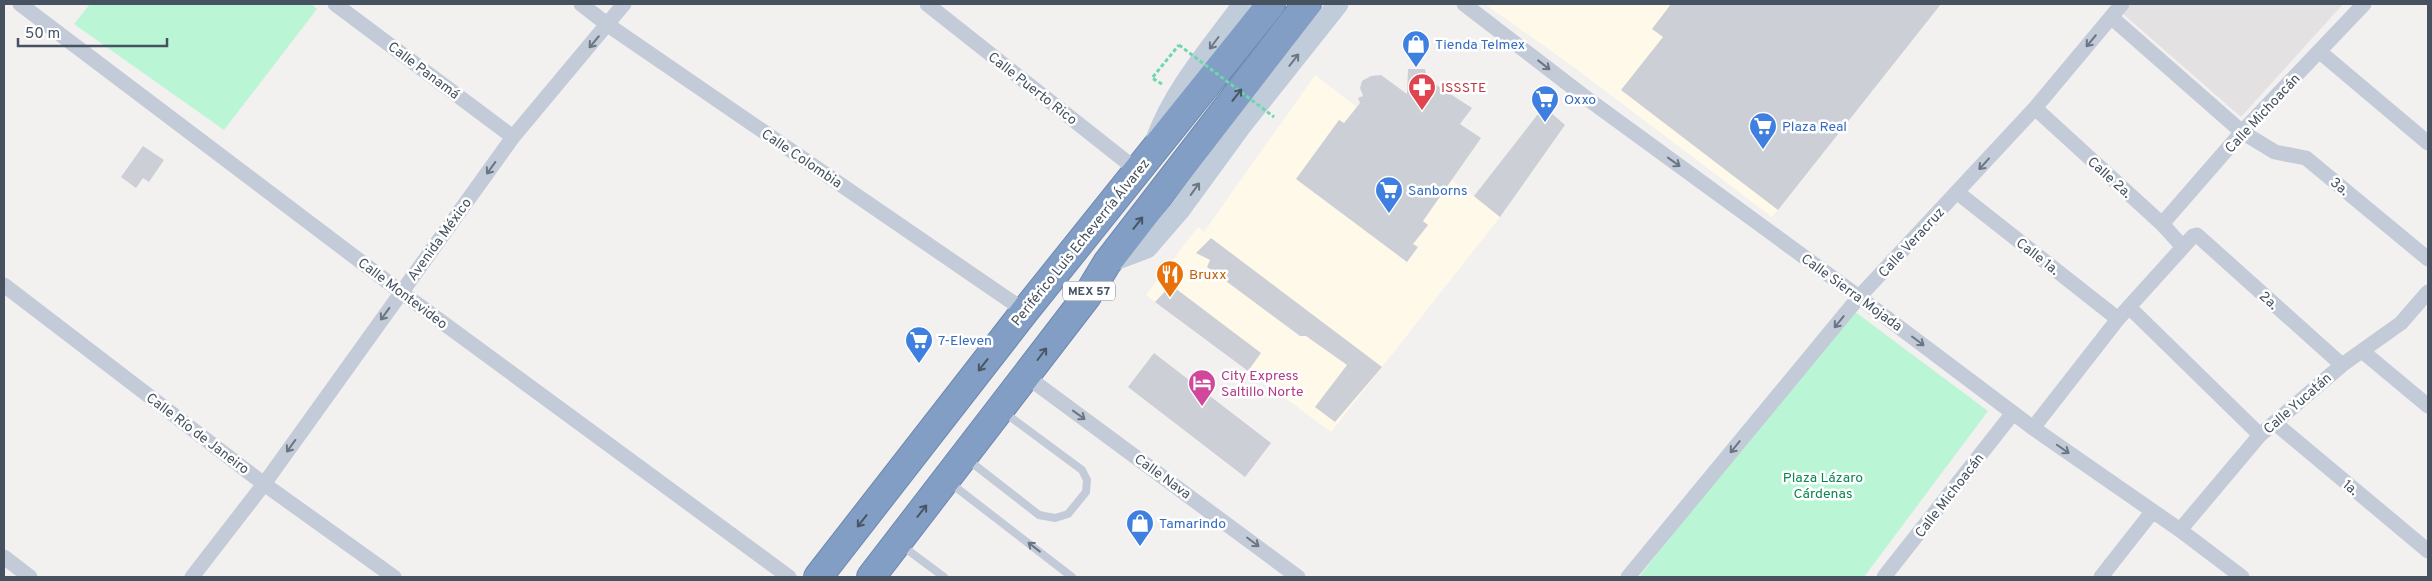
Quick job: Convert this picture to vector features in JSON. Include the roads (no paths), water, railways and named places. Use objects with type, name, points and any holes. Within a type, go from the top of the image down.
[{"type":"highway","name":"Periférico Luis Echeverría Álvarez","points":[[818,577],[1025,311],[1272,4]]},
{"type":"highway","name":"MEX 57","points":[[872,577],[1087,296],[1107,263],[1308,4]]},
{"type":"street","name":"Calle Montevideo","points":[[20,4],[401,292],[789,577]]},
{"type":"street","name":"Calle Panamá","points":[[335,4],[513,137]]},
{"type":"street","name":"Calle Colombia","points":[[581,4],[608,25],[1025,311]]},
{"type":"street","name":"Avenida México","points":[[192,577],[264,484],[513,137],[624,4]]},
{"type":"street","name":"Calle Puerto Rico","points":[[927,4],[1144,164]]},
{"type":"street","points":[[1144,164],[1165,116],[1177,95],[1243,4]]},
{"type":"street","points":[[1107,263],[1147,248],[1179,211],[1241,126],[1338,4]]},
{"type":"street","name":"Calle Sierra Mojada","points":[[1464,4],[1585,97],[1859,297],[2033,428],[2180,530],[2242,577]]},
{"type":"street","name":"Calle Veracruz","points":[[1628,577],[1859,297],[1958,193],[2035,108],[2122,4]]},
{"type":"street","name":"Calle Michoacán","points":[[2162,224],[2242,132],[2364,4]]},
{"type":"street","name":"3a.","points":[[2111,17],[2242,132],[2275,152],[2306,158],[2425,251]]},
{"type":"street","points":[[2320,52],[2428,143]]},
{"type":"street","name":"Calle 2a.","points":[[2035,108],[2162,224],[2183,247]]},
{"type":"street","name":"Calle 1a.","points":[[1958,193],[2123,313]]},
{"type":"street","name":"2a.","points":[[2183,247],[2197,235],[2342,365]]},
{"type":"street","points":[[2033,428],[2123,313],[2183,247]]},
{"type":"street","name":"Calle Río de Janeiro","points":[[4,285],[264,484],[394,577]]},
{"type":"street","name":"Calle Yucatán","points":[[2180,530],[2260,434],[2342,365],[2401,322],[2428,292]]},
{"type":"street","points":[[2123,313],[2260,434]]},
{"type":"street","points":[[2362,351],[2428,406]]},
{"type":"street","name":"Calle Nava","points":[[1026,376],[1298,577]]},
{"type":"street","name":"Calle Michoacán","points":[[1884,577],[2013,413]]},
{"type":"street","name":"1a.","points":[[2275,423],[2428,551]]},
{"type":"street","points":[[2101,577],[2152,512]]},
{"type":"street","points":[[4,557],[30,577]]},
{"type":"lane","points":[[963,457],[1039,515],[1055,518],[1068,514],[1086,492],[1087,480],[1082,470],[1000,409]]},
{"type":"lane","points":[[946,479],[1072,577]]},
{"type":"lane","points":[[898,542],[944,577]]},
{"type":"place","name":"Tienda Telmex","points":[[1416,68]]},
{"type":"place","name":"ISSSTE","points":[[1422,111]]},
{"type":"place","name":"Oxxo","points":[[1545,123]]},
{"type":"place","name":"Plaza Real","points":[[1763,150]]},
{"type":"place","name":"Sanborns","points":[[1389,214]]},
{"type":"place","name":"Bruxx","points":[[1170,298]]},
{"type":"place","name":"7-Eleven","points":[[919,364]]},
{"type":"place","name":"City Express Saltillo Norte","points":[[1202,407]]},
{"type":"place","name":"Tamarindo","points":[[1140,547]]},
{"type":"park label","name":"Plaza Lázaro Cárdenas","points":[[1823,486]]}]
